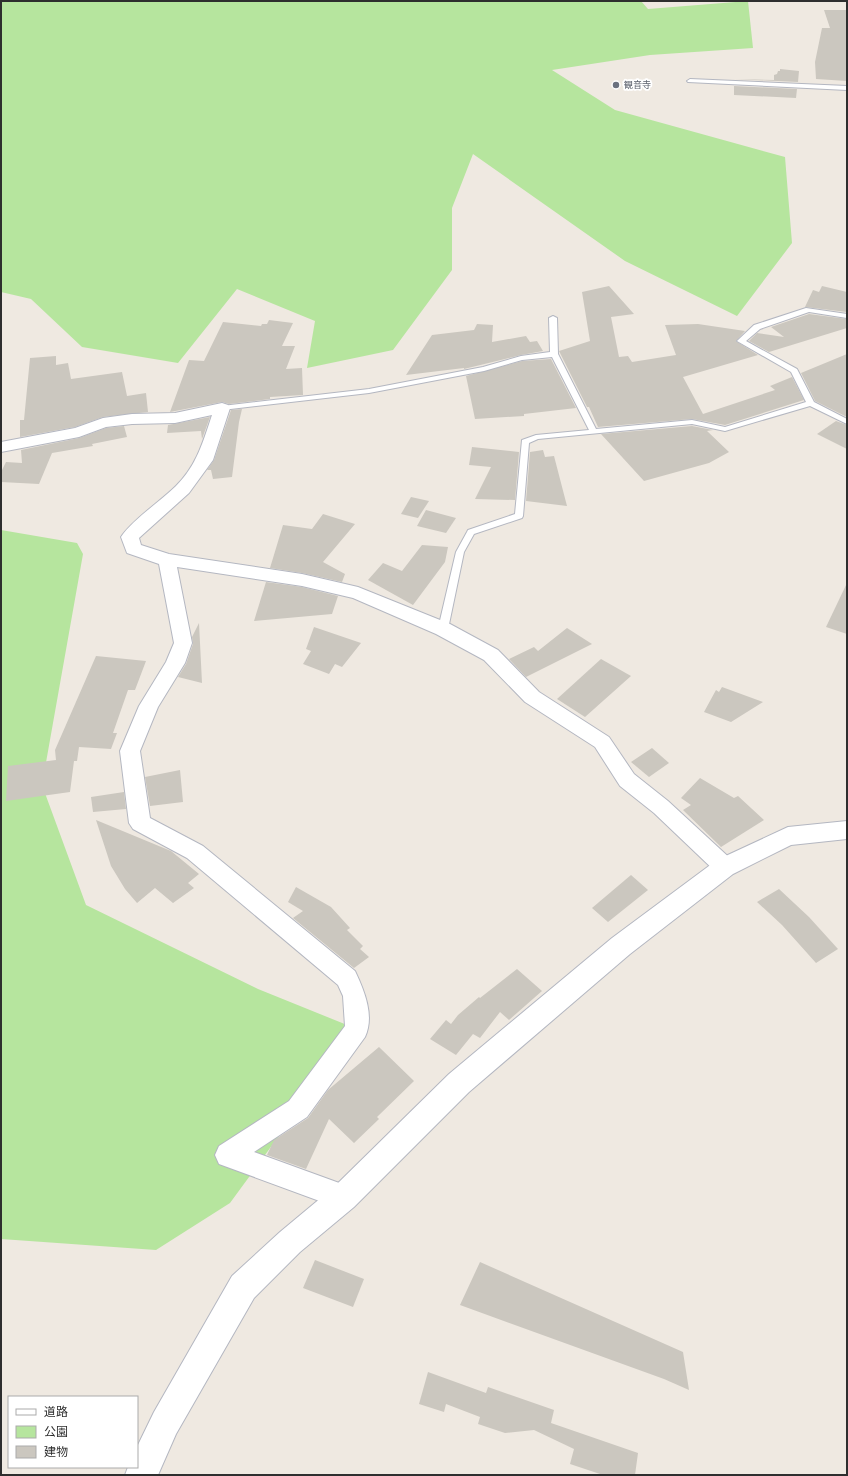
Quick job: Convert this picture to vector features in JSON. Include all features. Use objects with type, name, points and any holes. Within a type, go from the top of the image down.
[{"type":"street","points":[[1,447],[79,432],[103,423],[132,419],[174,418],[222,408],[207,456],[183,489],[130,537],[133,549],[167,560],[302,580],[358,593],[444,630],[491,655],[532,697],[602,742],[627,780],[661,807],[725,867]]},
{"type":"street","points":[[167,560],[183,644],[175,664],[149,706],[130,751],[140,823],[196,852],[347,978],[355,996],[357,1029],[298,1109],[228,1155],[344,1197]]},
{"type":"street","points":[[141,1475],[165,1423],[243,1287],[290,1242],[344,1197],[459,1083],[621,946],[725,867],[788,836],[847,830]]},
{"type":"lane","points":[[690,81],[847,88]]},
{"type":"lane","points":[[847,316],[809,310],[757,327],[742,340],[794,371],[810,403],[847,422]]},
{"type":"lane","points":[[553,318],[554,354],[594,432]]},
{"type":"lane","points":[[222,408],[369,391],[484,369],[521,358],[554,354]]},
{"type":"lane","points":[[444,630],[460,552],[471,532],[519,516],[525,442],[536,437],[692,422],[726,429],[810,403]]},
{"type":"green space","points":[[1,1],[641,1],[648,9],[748,1],[753,48],[650,55],[552,70],[615,110],[785,157],[792,243],[737,316],[625,261],[473,154],[452,208],[452,270],[393,350],[307,368],[315,321],[237,289],[178,363],[82,347],[31,299],[1,292]]},
{"type":"green space","points":[[1,530],[77,543],[83,554],[42,785],[86,905],[258,989],[357,1029],[230,1203],[156,1250],[1,1239]]},
{"type":"building","points":[[824,10],[847,10],[847,81],[816,79],[815,62],[822,28],[830,28]]},
{"type":"building","points":[[780,69],[799,71],[798,82],[735,79],[774,80],[774,75],[780,71]]},
{"type":"building","points":[[734,86],[797,89],[796,98],[734,95]]},
{"type":"building","points":[[609,286],[634,314],[611,317],[619,357],[628,356],[632,362],[676,355],[665,325],[698,324],[745,331],[736,341],[758,355],[683,377],[703,414],[775,390],[770,386],[792,377],[804,400],[725,425],[692,419],[598,427],[559,351],[590,341],[582,292]]},
{"type":"building","points":[[822,286],[847,292],[847,312],[805,307],[813,290],[819,292]]},
{"type":"building","points":[[809,314],[847,319],[847,328],[769,352],[749,341],[757,333],[784,337],[771,327]]},
{"type":"building","points":[[269,320],[293,323],[282,346],[295,346],[286,369],[302,368],[303,395],[270,397],[270,399],[229,404],[222,402],[170,412],[189,360],[204,361],[223,322],[261,326],[262,324],[267,324]]},
{"type":"building","points":[[477,324],[493,325],[492,342],[526,336],[530,342],[537,341],[543,351],[464,369],[406,375],[432,335],[474,330]]},
{"type":"building","points":[[847,354],[847,417],[815,401],[801,373]]},
{"type":"building","points":[[56,356],[56,365],[68,363],[71,379],[122,372],[127,396],[146,393],[148,412],[103,417],[75,427],[20,437],[20,420],[24,420],[30,358]]},
{"type":"building","points":[[551,359],[576,408],[524,414],[524,416],[475,419],[466,376],[522,361]]},
{"type":"building","points":[[242,409],[232,477],[213,479],[211,470],[207,470],[214,460],[231,410]]},
{"type":"building","points":[[210,417],[202,439],[201,431],[167,433],[168,425]]},
{"type":"building","points":[[836,421],[847,425],[847,449],[817,434]]},
{"type":"building","points":[[124,426],[127,437],[92,444],[93,446],[52,453],[39,484],[1,482],[1,472],[6,462],[22,463],[21,450],[79,438],[106,428]]},
{"type":"building","points":[[692,426],[713,430],[707,431],[729,452],[709,463],[644,481],[601,434]]},
{"type":"building","points":[[472,447],[519,452],[515,500],[475,499],[491,467],[469,465]]},
{"type":"building","points":[[543,450],[545,457],[554,456],[567,506],[526,501],[530,452]]},
{"type":"building","points":[[411,497],[429,501],[418,518],[401,514]]},
{"type":"building","points":[[426,510],[456,518],[446,533],[417,526]]},
{"type":"building","points":[[323,514],[355,524],[323,562],[345,574],[342,582],[270,568],[283,525],[312,529]]},
{"type":"building","points":[[422,545],[448,547],[445,562],[413,605],[368,580],[383,563],[402,571]]},
{"type":"building","points":[[266,582],[302,587],[338,596],[332,614],[254,621]]},
{"type":"building","points":[[847,583],[847,634],[826,627]]},
{"type":"building","points":[[199,623],[202,683],[178,677],[186,664],[193,644],[192,637]]},
{"type":"building","points":[[314,627],[361,643],[342,667],[335,664],[329,674],[303,664],[311,651],[306,649]]},
{"type":"building","points":[[567,628],[592,644],[526,677],[509,659],[534,647],[538,651]]},
{"type":"building","points":[[96,656],[146,661],[135,690],[128,690],[113,733],[117,733],[111,749],[79,747],[77,761],[74,761],[70,792],[6,801],[8,766],[56,760],[55,750]]},
{"type":"building","points":[[601,659],[631,676],[585,717],[557,699]]},
{"type":"building","points":[[722,687],[763,702],[731,722],[704,712],[716,690],[719,692]]},
{"type":"building","points":[[652,748],[669,763],[649,777],[631,762]]},
{"type":"building","points":[[180,770],[183,802],[150,806],[145,777]]},
{"type":"building","points":[[700,778],[734,798],[738,796],[764,820],[721,847],[683,810],[691,805],[681,798]]},
{"type":"building","points":[[124,792],[126,809],[93,812],[91,797]]},
{"type":"building","points":[[96,820],[171,851],[199,874],[188,883],[194,888],[173,903],[155,888],[137,903],[125,889],[111,866]]},
{"type":"building","points":[[631,875],[648,890],[608,922],[592,908]]},
{"type":"building","points":[[296,887],[331,907],[350,928],[347,930],[363,946],[360,949],[369,957],[354,968],[293,918],[303,911],[288,902]]},
{"type":"building","points":[[779,889],[809,917],[838,949],[816,963],[782,925],[757,902]]},
{"type":"building","points":[[517,969],[542,991],[509,1020],[500,1012],[480,1038],[473,1034],[456,1055],[430,1039],[446,1020],[451,1024],[458,1015],[479,997],[480,998]]},
{"type":"building","points":[[379,1047],[414,1081],[377,1117],[379,1119],[354,1143],[329,1119],[306,1169],[267,1155],[274,1140],[308,1118],[328,1090]]},
{"type":"building","points":[[315,1260],[364,1279],[353,1307],[303,1288]]},
{"type":"building","points":[[480,1262],[683,1352],[689,1390],[664,1379],[460,1305]]},
{"type":"building","points":[[428,1372],[486,1393],[488,1387],[554,1410],[551,1423],[638,1453],[635,1475],[603,1475],[570,1464],[574,1449],[534,1430],[505,1433],[478,1424],[480,1417],[446,1404],[444,1412],[419,1404]]},
{"type":"place","name":"観音寺","points":[[616,85]]}]
